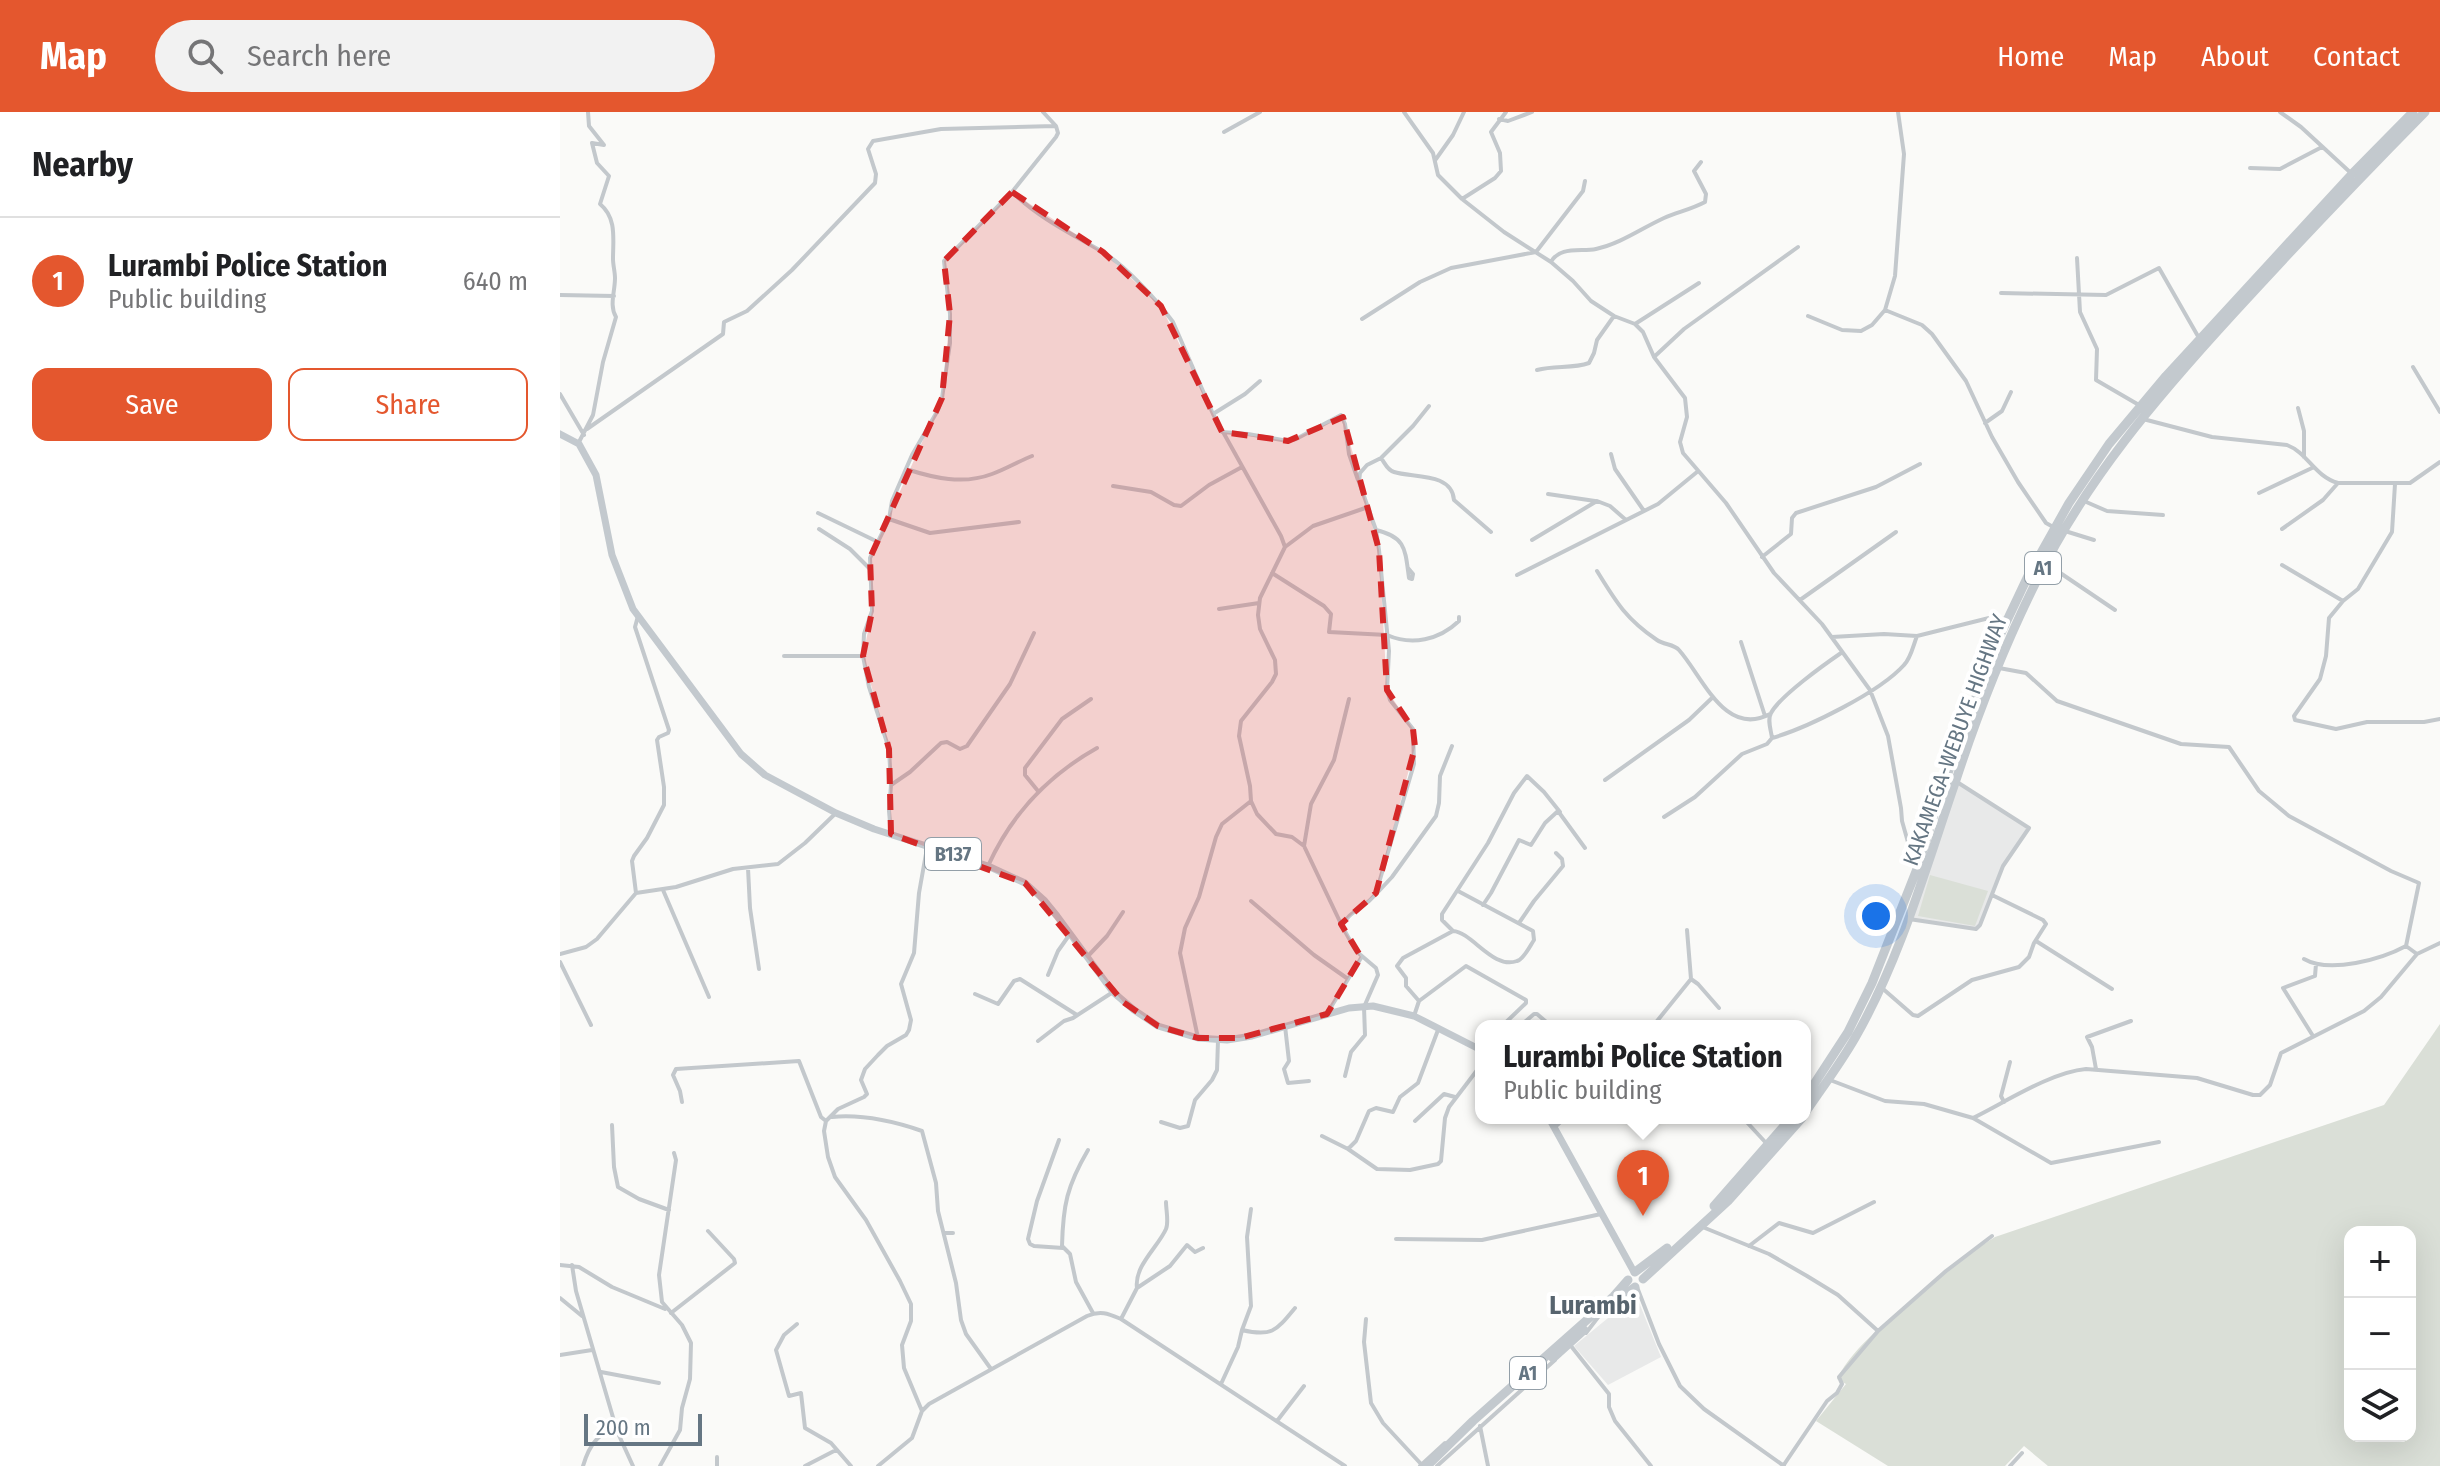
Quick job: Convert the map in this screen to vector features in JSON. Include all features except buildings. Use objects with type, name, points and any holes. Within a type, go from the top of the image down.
[{"type":"highway","name":"KAKAMEGA-WEBUYE HIGHWAY","points":[[1811,1088],[1859,1012],[1896,925],[1994,648],[2028,576],[2141,418],[2413,112]]},
{"type":"highway","name":"KAKAMEGA-WEBUYE HIGHWAY","points":[[1811,1104],[1855,1037],[1880,986],[1927,868],[1996,668],[2069,503],[2141,406],[2199,338],[2355,177],[2425,112]]},
{"type":"highway","name":"KAKAMEGA-WEBUYE HIGHWAY","points":[[1428,1466],[1599,1316],[1664,1250],[1713,1207],[1786,1124]]},
{"type":"highway","name":"KAKAMEGA-WEBUYE HIGHWAY","points":[[1635,1279],[1728,1201],[1796,1124]]},
{"type":"highway","name":"A1","points":[[1428,1466],[1635,1279]]},
{"type":"main road","points":[[560,434],[579,444]]},
{"type":"main road","name":"B137","points":[[579,444],[596,475],[612,555],[638,616],[750,764],[778,783],[836,813],[1014,877],[1044,900],[1113,992],[1158,1026],[1218,1041],[1252,1036],[1349,1008],[1385,1008],[1414,1016],[1475,1046]]},
{"type":"main road","points":[[1553,1124],[1635,1279]]},
{"type":"street","points":[[579,444],[597,402],[603,362],[616,317],[612,310],[614,231],[608,211],[600,204],[609,176],[597,163],[592,143],[604,145],[589,126],[588,112]]},
{"type":"street","points":[[891,834],[889,749],[869,687],[863,656],[864,634],[872,611],[870,558],[889,519],[892,501],[917,442],[938,410],[944,387],[950,343],[945,258],[1012,192],[1056,137],[1056,126],[1043,112]]},
{"type":"street","points":[[1224,132],[1260,112]]},
{"type":"street","points":[[1404,112],[1431,148],[1441,179],[1462,199],[1504,232],[1551,262],[1591,301],[1614,316],[1635,324],[1643,332],[1654,357],[1685,398],[1687,417],[1680,446],[1697,472],[1726,503],[1774,573],[1832,637],[1870,690],[1888,736],[1902,821],[1917,869]]},
{"type":"street","points":[[1436,159],[1464,112]]},
{"type":"street","points":[[1462,199],[1501,171],[1500,153],[1491,134],[1506,112]]},
{"type":"street","points":[[1499,119],[1508,121],[1532,112]]},
{"type":"street","points":[[1808,316],[1852,331],[1866,329],[1885,310],[1895,276],[1903,167],[1903,139],[1898,112]]},
{"type":"street","points":[[2280,112],[2301,127],[2355,177]]},
{"type":"street","points":[[585,432],[723,334],[724,322],[747,311],[806,257],[875,183],[876,174],[868,149],[873,141],[941,129],[1056,126]]},
{"type":"street","points":[[2250,168],[2280,169],[2322,147]]},
{"type":"street","points":[[1551,262],[1560,253],[1600,249],[1705,202],[1706,194],[1694,171],[1701,162]]},
{"type":"street","points":[[1362,319],[1420,282],[1451,268],[1536,252],[1583,191],[1585,181]]},
{"type":"street","points":[[1012,192],[1043,217],[1103,252],[1161,306],[1173,322],[1222,432],[1285,547]]},
{"type":"street","points":[[1654,357],[1684,329],[1798,247]]},
{"type":"street","points":[[2077,258],[2080,312],[2097,349],[2096,380],[2141,406]]},
{"type":"street","points":[[2001,293],[2106,295],[2159,268],[2199,338]]},
{"type":"street","points":[[1635,324],[1699,283]]},
{"type":"street","points":[[560,295],[614,296]]},
{"type":"street","points":[[1885,310],[1919,323],[1932,334],[1966,381],[2018,482],[2046,523],[2094,540]]},
{"type":"street","points":[[1537,370],[1587,365],[1597,340],[1614,316]]},
{"type":"street","points":[[2413,367],[2440,412]]},
{"type":"street","points":[[1213,414],[1260,381]]},
{"type":"street","points":[[1985,423],[2002,411],[2011,392]]},
{"type":"street","points":[[560,394],[585,432]]},
{"type":"street","points":[[1359,482],[1360,473],[1367,465],[1381,458],[1429,406]]},
{"type":"street","points":[[2298,408],[2304,431],[2304,457]]},
{"type":"street","points":[[1222,432],[1288,441],[1341,415],[1349,454],[1376,530],[1387,635],[1387,690],[1390,700],[1413,729],[1414,764],[1376,893],[1342,926]]},
{"type":"street","points":[[2141,418],[2212,437],[2287,445],[2327,480],[2338,483],[2395,484],[2415,480],[2440,462]]},
{"type":"street","points":[[1611,454],[1615,469],[1644,511]]},
{"type":"street","points":[[906,469],[935,478],[970,478],[993,474],[1032,456]]},
{"type":"street","points":[[1381,458],[1394,472],[1431,477],[1443,483],[1452,492],[1454,500],[1491,532]]},
{"type":"street","points":[[1762,557],[1790,536],[1792,518],[1796,513],[1883,484],[1920,464]]},
{"type":"street","points":[[1113,486],[1151,492],[1177,507],[1243,467]]},
{"type":"street","points":[[2259,493],[2312,468]]},
{"type":"street","points":[[1517,575],[1666,499],[1697,472]]},
{"type":"street","points":[[2282,529],[2323,500],[2338,483]]},
{"type":"street","points":[[2395,484],[2392,532],[2358,589],[2343,601],[2327,622],[2326,656],[2320,679],[2294,716],[2295,720],[2336,729],[2367,722],[2440,719]]},
{"type":"street","points":[[1548,494],[1597,501],[1610,506],[1626,520]]},
{"type":"street","points":[[2082,500],[2107,511],[2163,515]]},
{"type":"street","points":[[1532,540],[1597,501]]},
{"type":"street","points":[[1345,1076],[1351,1052],[1365,1035],[1364,1007],[1378,975],[1376,968],[1356,951],[1304,846],[1292,837],[1276,834],[1257,814],[1251,801],[1239,728],[1248,711],[1272,682],[1276,666],[1260,629],[1259,603],[1285,547],[1313,526],[1368,507]]},
{"type":"street","points":[[818,513],[878,542]]},
{"type":"street","points":[[889,519],[935,533],[1019,522]]},
{"type":"street","points":[[819,529],[850,549],[869,568]]},
{"type":"street","points":[[1376,530],[1398,538],[1408,568]]},
{"type":"street","points":[[1800,600],[1896,532]]},
{"type":"street","points":[[2045,563],[2115,610]]},
{"type":"street","points":[[2282,565],[2343,601]]},
{"type":"street","points":[[1597,571],[1623,613],[1659,641],[1678,649],[1713,697],[1743,720],[1755,721],[1767,716],[1814,672],[1841,653]]},
{"type":"street","points":[[1272,573],[1324,606],[1331,614],[1329,632],[1426,640],[1444,633],[1459,621],[1459,617]]},
{"type":"street","points":[[1219,609],[1259,603]]},
{"type":"street","points":[[636,893],[632,861],[664,805],[657,740],[669,730],[635,627],[638,616]]},
{"type":"street","points":[[1832,637],[1917,636],[1989,618],[2009,620]]},
{"type":"street","points":[[891,785],[941,743],[950,743],[960,749],[967,746],[1015,677],[1034,633]]},
{"type":"street","points":[[1664,817],[1695,797],[1742,754],[1840,709],[1870,690],[1906,664],[1917,636]]},
{"type":"street","points":[[1741,642],[1772,738]]},
{"type":"street","points":[[784,656],[863,656]]},
{"type":"street","points":[[1996,668],[2026,673],[2057,701],[2181,744],[2229,747],[2259,791],[2289,816],[2419,883],[2406,946],[2392,954],[2358,963],[2316,964],[2304,959]]},
{"type":"street","points":[[1605,780],[1689,720],[1713,697]]},
{"type":"street","points":[[1038,791],[1025,775],[1025,768],[1062,719],[1091,699]]},
{"type":"street","points":[[1304,846],[1311,804],[1334,760],[1343,713],[1349,699]]},
{"type":"street","points":[[1376,893],[1392,877],[1436,816],[1440,776],[1452,746]]},
{"type":"street","points":[[988,866],[1005,834],[1038,791],[1067,766],[1097,748]]},
{"type":"street","points":[[1453,931],[1441,917],[1527,776],[1544,792],[1585,848]]},
{"type":"street","points":[[1907,919],[1976,929],[2003,866],[2029,828],[1955,780]]},
{"type":"street","points":[[1198,1038],[1180,953],[1181,942],[1222,824],[1251,801]]},
{"type":"street","points":[[1483,905],[1519,840],[1531,845],[1545,823],[1560,812]]},
{"type":"street","points":[[560,954],[586,947],[597,939],[636,893],[663,890],[724,871],[772,866],[782,862],[836,813]]},
{"type":"street","points":[[922,1411],[904,1368],[902,1345],[911,1321],[911,1304],[871,1229],[832,1170],[824,1131],[828,1119],[838,1109],[867,1094],[861,1076],[865,1069],[887,1046],[909,1030],[911,1020],[901,984],[916,943],[917,911],[927,845]]},
{"type":"street","points":[[1519,923],[1563,866],[1562,859],[1556,853]]},
{"type":"street","points":[[748,868],[759,969]]},
{"type":"street","points":[[663,890],[709,997]]},
{"type":"street","points":[[1419,1001],[1406,986],[1406,978],[1397,966],[1403,958],[1458,930],[1489,956],[1517,961],[1535,936],[1533,931],[1458,891]]},
{"type":"street","points":[[1880,986],[1918,1016],[1972,980],[2016,969],[2029,957],[2046,924],[1992,895]]},
{"type":"street","points":[[1251,901],[1314,955],[1348,979]]},
{"type":"street","points":[[1086,957],[1107,936],[1123,912]]},
{"type":"street","points":[[1658,1020],[1691,979],[1687,930]]},
{"type":"street","points":[[1048,975],[1058,951],[1070,934]]},
{"type":"street","points":[[2036,941],[2112,989]]},
{"type":"street","points":[[1973,1118],[2077,1070],[2197,1078],[2260,1095],[2270,1085],[2281,1053],[2364,1011],[2381,997],[2417,954],[2440,943]]},
{"type":"street","points":[[2406,946],[2417,954]]},
{"type":"street","points":[[1327,1014],[1361,957]]},
{"type":"street","points":[[560,962],[591,1025]]},
{"type":"street","points":[[2313,1036],[2283,988],[2315,976],[2316,964]]},
{"type":"street","points":[[1414,1016],[1419,1001],[1466,966],[1526,1000],[1508,1020]]},
{"type":"street","points":[[975,994],[998,1004],[1014,981],[1020,979],[1077,1015]]},
{"type":"street","points":[[1691,979],[1719,1008]]},
{"type":"street","points":[[1038,1041],[1064,1021],[1113,992]]},
{"type":"street","points":[[1527,1020],[1534,1014],[1544,1020]]},
{"type":"street","points":[[2096,1069],[2087,1037],[2131,1021]]},
{"type":"street","points":[[1285,1026],[1289,1061],[1284,1069],[1288,1083],[1309,1081]]},
{"type":"street","points":[[1348,1149],[1353,1147],[1369,1111],[1376,1108],[1393,1112],[1400,1097],[1418,1083],[1439,1028]]},
{"type":"street","points":[[1161,1122],[1180,1128],[1188,1126],[1195,1100],[1217,1070],[1218,1041]]},
{"type":"street","points":[[682,1102],[673,1075],[676,1069],[799,1061],[821,1117],[872,1117],[922,1131],[936,1183],[938,1211],[956,1283],[961,1320],[966,1334],[991,1370]]},
{"type":"street","points":[[2004,1102],[2001,1096],[2010,1062]]},
{"type":"street","points":[[1322,1136],[1377,1169],[1410,1170],[1434,1166],[1441,1161],[1445,1118],[1455,1097],[1475,1072]]},
{"type":"street","points":[[1828,1079],[1885,1101],[1924,1104],[1973,1118],[2051,1163],[2159,1142]]},
{"type":"street","points":[[1415,1121],[1444,1094],[1455,1097]]},
{"type":"street","points":[[1555,1127],[1558,1124]]},
{"type":"street","points":[[1749,1124],[1769,1146]]},
{"type":"street","points":[[612,1125],[618,1187],[669,1210]]},
{"type":"street","points":[[1059,1140],[1037,1201],[1028,1239],[1034,1246],[1063,1248],[1070,1254],[1076,1282],[1093,1313]]},
{"type":"street","points":[[1063,1248],[1064,1204],[1069,1186],[1088,1150]]},
{"type":"street","points":[[660,1466],[680,1430],[690,1379],[691,1343],[688,1334],[662,1302],[659,1275],[676,1160],[674,1153]]},
{"type":"street","points":[[1137,1288],[1136,1282],[1147,1258],[1167,1227],[1166,1202]]},
{"type":"street","points":[[1749,1246],[1779,1223],[1813,1233],[1874,1202]]},
{"type":"street","points":[[1221,1384],[1238,1347],[1251,1306],[1247,1237],[1251,1209]]},
{"type":"street","points":[[1396,1239],[1482,1240],[1601,1214]]},
{"type":"street","points":[[1700,1226],[1769,1254],[1838,1295],[1878,1331]]},
{"type":"street","points":[[669,1312],[735,1263],[708,1231]]},
{"type":"street","points":[[944,1233],[953,1233]]},
{"type":"street","points":[[1635,1279],[1659,1344],[1680,1386],[1704,1409],[1784,1466],[1827,1401],[1837,1393],[1842,1384],[1839,1377],[1847,1365],[1878,1331],[1953,1265],[1992,1236]]},
{"type":"street","points":[[1121,1319],[1137,1288],[1170,1266],[1187,1245],[1198,1252],[1203,1248]]},
{"type":"street","points":[[560,1265],[579,1267],[612,1287],[669,1312]]},
{"type":"street","points":[[572,1265],[592,1350],[617,1431],[633,1466]]},
{"type":"street","points":[[560,1298],[584,1318]]},
{"type":"street","points":[[1242,1330],[1259,1334],[1271,1332],[1280,1327],[1295,1308]]},
{"type":"street","points":[[878,1466],[909,1442],[916,1433],[922,1411],[929,1404],[1093,1313],[1107,1313],[1121,1319],[1345,1466]]},
{"type":"street","points":[[1366,1319],[1364,1342],[1371,1403],[1383,1423],[1428,1466],[1480,1426],[1567,1343],[1585,1334],[1599,1316]]},
{"type":"street","points":[[797,1324],[784,1335],[776,1350],[789,1396],[801,1393],[805,1428],[831,1443],[851,1466]]},
{"type":"street","points":[[1567,1343],[1603,1385],[1609,1394],[1609,1407],[1615,1421],[1651,1466]]},
{"type":"street","points":[[560,1355],[592,1350]]},
{"type":"street","points":[[601,1372],[659,1383]]},
{"type":"street","points":[[1277,1421],[1304,1386]]},
{"type":"street","points":[[1480,1426],[1488,1466]]},
{"type":"street","points":[[583,1466],[600,1435],[617,1431]]},
{"type":"street","points":[[805,1466],[836,1450]]},
{"type":"street","points":[[2010,1466],[2022,1453]]},
{"type":"street","points":[[717,1457],[717,1466]]},
{"type":"highlighted area","points":[[1012,192],[1103,252],[1161,306],[1222,432],[1288,441],[1343,417],[1379,550],[1387,690],[1413,729],[1415,747],[1376,893],[1341,924],[1361,957],[1327,1014],[1240,1038],[1198,1038],[1158,1026],[1123,1002],[1025,883],[891,834],[889,749],[863,656],[872,611],[870,558],[942,398],[950,314],[944,261]]},
{"type":"shaded area","points":[[1956,781],[2028,828],[2003,866],[1976,928],[1908,919]]},
{"type":"shaded area","points":[[1930,875],[1988,891],[1975,926],[1918,916]]},
{"type":"shaded area","points":[[2440,1024],[2440,1466],[2048,1466],[2024,1446],[2005,1466],[1888,1466],[1816,1421],[1846,1384],[1837,1379],[1864,1343],[1957,1264],[1995,1237],[2384,1105]]},
{"type":"shaded area","points":[[1636,1295],[1661,1357],[1608,1385],[1574,1346]]},
{"type":"place","name":"Lurambi Police Station","points":[[1643,1216]]},
{"type":"district","name":"Lurambi","points":[[1593,1305]]}]
